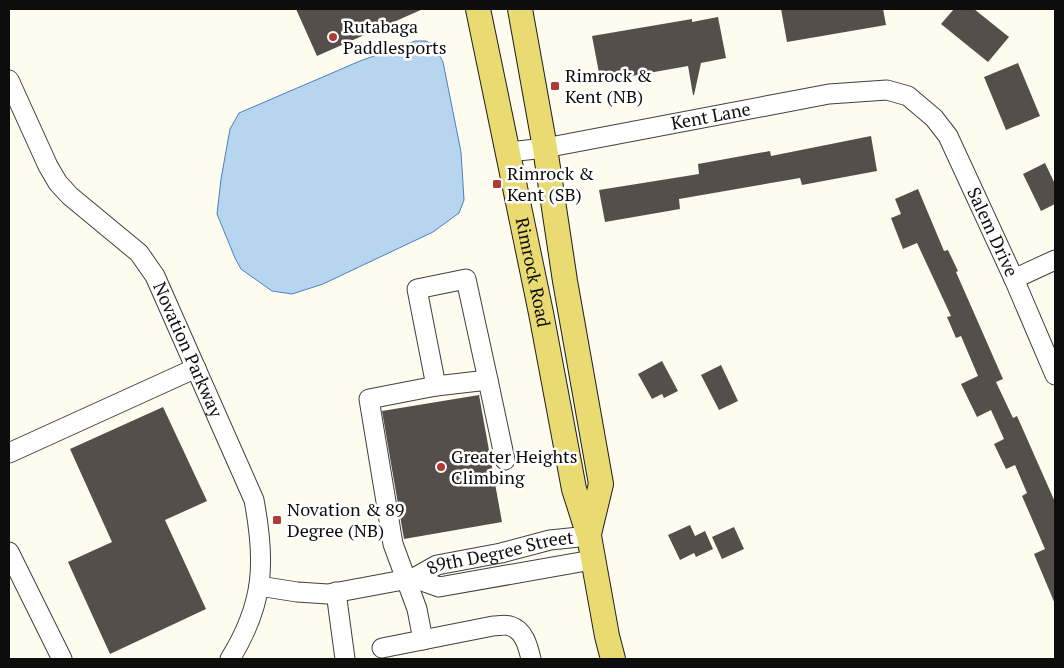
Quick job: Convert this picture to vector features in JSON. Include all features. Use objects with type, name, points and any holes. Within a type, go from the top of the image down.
[{"type":"main road","name":"Rimrock Road","points":[[478,9],[509,152],[574,489],[589,536],[592,560],[613,659]]},
{"type":"main road","name":"Rimrock Road","points":[[520,9],[601,484],[589,536]]},
{"type":"street","name":"Novation Parkway","points":[[9,80],[48,166],[58,183],[70,196],[139,253],[155,276],[254,500],[260,532],[262,561],[260,586],[240,642],[230,659]]},
{"type":"street","name":"Kent Lane","points":[[509,152],[545,148],[829,94],[887,90],[908,96],[912,100]]},
{"type":"street","name":"Salem Drive","points":[[912,100],[934,118],[948,136],[1014,279],[1055,375]]},
{"type":"street","points":[[1014,279],[1055,260]]},
{"type":"street","points":[[436,386],[417,289],[466,279],[505,460]]},
{"type":"street","points":[[9,453],[196,368]]},
{"type":"street","points":[[423,640],[411,579],[393,544],[369,399],[436,386],[488,380]]},
{"type":"street","name":"89th Degree Street","points":[[260,586],[297,592],[328,594],[411,579],[438,565],[501,553],[550,540],[589,536]]},
{"type":"street","points":[[9,552],[62,659]]},
{"type":"street","name":"89th Degree Street","points":[[411,579],[439,587],[592,560]]},
{"type":"street","points":[[336,592],[345,659]]},
{"type":"street","points":[[382,648],[493,626],[509,625],[524,637],[531,659]]},
{"type":"water","points":[[415,41],[426,41],[434,45],[443,62],[461,152],[464,200],[459,213],[433,232],[323,284],[292,294],[272,291],[241,269],[217,214],[230,129],[239,113],[360,61]]},
{"type":"building","name":"Rutabaga Paddlesports","points":[[296,9],[423,9],[317,56]]},
{"type":"building","points":[[781,9],[883,9],[886,25],[787,42]]},
{"type":"building","points":[[954,9],[974,9],[1009,37],[988,62],[941,24]]},
{"type":"building","points":[[718,17],[726,58],[701,63],[694,95],[688,66],[626,77],[625,73],[600,78],[592,36],[692,19],[692,22]]},
{"type":"building","points":[[1018,63],[1040,116],[1006,130],[984,77]]},
{"type":"building","points":[[871,136],[877,171],[802,185],[800,178],[679,199],[680,209],[605,222],[599,190],[699,174],[698,164],[770,151],[771,156]]},
{"type":"building","points":[[1045,163],[1055,184],[1055,204],[1041,211],[1023,174]]},
{"type":"building","points":[[918,189],[944,251],[948,250],[958,271],[956,272],[1003,379],[996,382],[1013,418],[1017,416],[1055,502],[1055,604],[1034,554],[1045,549],[1022,496],[1027,493],[1015,465],[1006,469],[994,444],[1004,439],[991,410],[977,417],[961,384],[978,376],[961,336],[956,338],[947,317],[951,316],[917,243],[903,249],[891,218],[901,214],[895,199]]},
{"type":"building","points":[[662,361],[678,391],[664,398],[662,394],[652,399],[638,374]]},
{"type":"building","points":[[721,365],[738,401],[719,410],[701,375]]},
{"type":"building","name":"Greater Heights Climbing","points":[[479,395],[502,522],[404,539],[382,411]]},
{"type":"building","points":[[163,407],[207,501],[165,520],[206,609],[110,654],[68,562],[112,542],[70,449]]},
{"type":"building","points":[[690,525],[695,536],[705,531],[713,549],[696,557],[694,553],[680,560],[668,535]]},
{"type":"building","points":[[734,527],[744,549],[722,559],[712,537]]},
{"type":"place","name":"Rutabaga Paddlesports","points":[[333,37]]},
{"type":"place","name":"Rimrock & Kent (NB)","points":[[555,86]]},
{"type":"place","name":"Rimrock & Kent (SB)","points":[[497,184]]},
{"type":"place","name":"Greater Heights Climbing","points":[[441,467]]},
{"type":"place","name":"Novation & 89 Degree (NB)","points":[[277,520]]}]
